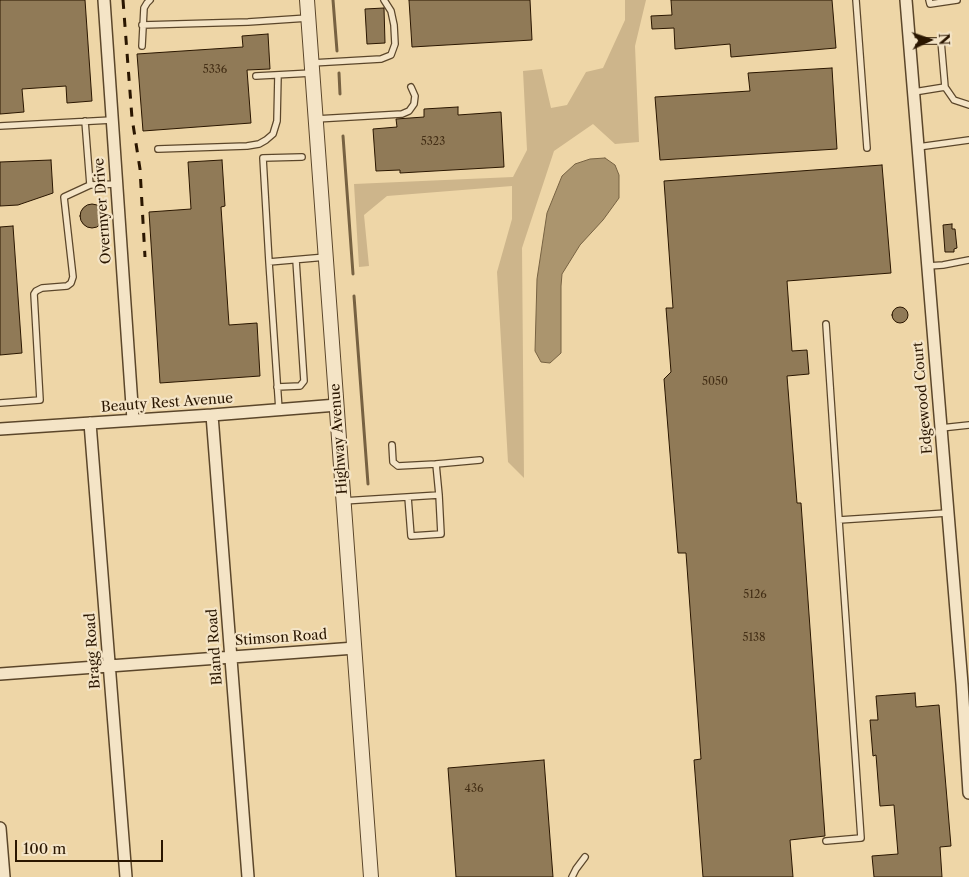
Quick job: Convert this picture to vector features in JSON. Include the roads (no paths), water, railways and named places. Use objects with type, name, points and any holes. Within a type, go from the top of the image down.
[{"type":"street","name":"Overmyer Drive","points":[[104,0],[133,420]]},
{"type":"street","name":"Highway Avenue","points":[[307,0],[372,877]]},
{"type":"street","name":"Edgewood Court","points":[[906,0],[969,793]]},
{"type":"street","name":"Beauty Rest Avenue","points":[[0,429],[337,405]]},
{"type":"street","name":"Bland Road","points":[[212,415],[248,877]]},
{"type":"street","name":"Bragg Road","points":[[90,423],[126,877]]},
{"type":"street","name":"Stimson Road","points":[[0,674],[355,648]]},
{"type":"street","points":[[0,828],[4,877]]},
{"type":"lane","points":[[142,46],[144,8],[150,0]]},
{"type":"lane","points":[[256,76],[278,75],[312,68],[381,59],[391,55],[395,44],[394,25],[391,10],[384,0]]},
{"type":"lane","points":[[856,0],[867,148]]},
{"type":"lane","points":[[930,0],[930,4],[958,0]]},
{"type":"lane","points":[[142,24],[248,22],[308,18]]},
{"type":"lane","points":[[910,41],[941,41],[945,87],[954,100],[969,104]]},
{"type":"lane","points":[[158,150],[247,146],[259,144],[266,140],[273,134],[277,121],[278,75]]},
{"type":"lane","points":[[316,119],[402,114],[409,111],[414,104],[415,96],[411,87]]},
{"type":"lane","points":[[914,92],[945,87]]},
{"type":"lane","points":[[0,126],[112,120]]},
{"type":"lane","points":[[85,121],[90,185]]},
{"type":"lane","points":[[918,146],[969,140]]},
{"type":"lane","points":[[279,410],[263,158],[302,157]]},
{"type":"lane","points":[[0,403],[40,400],[34,294],[42,288],[67,286],[71,283],[64,197],[90,185],[117,184]]},
{"type":"lane","points":[[269,262],[326,257]]},
{"type":"lane","points":[[277,388],[300,386],[304,382],[296,260]]},
{"type":"lane","points":[[928,266],[969,260]]},
{"type":"lane","points":[[826,324],[861,838],[826,840]]},
{"type":"lane","points":[[940,428],[969,425]]},
{"type":"lane","points":[[392,445],[393,462],[398,466],[480,460]]},
{"type":"lane","points":[[408,497],[410,536],[442,534],[436,464]]},
{"type":"lane","points":[[343,501],[439,495]]},
{"type":"lane","points":[[839,520],[948,513]]},
{"type":"lane","points":[[572,877],[585,856]]},
{"type":"waterway","points":[[333,0],[337,51]]},
{"type":"waterway","points":[[339,73],[340,94]]},
{"type":"waterway","points":[[343,136],[353,274]]},
{"type":"waterway","points":[[354,296],[368,484]]},
{"type":"railway","points":[[123,0],[132,118],[140,169],[145,257]]}]
